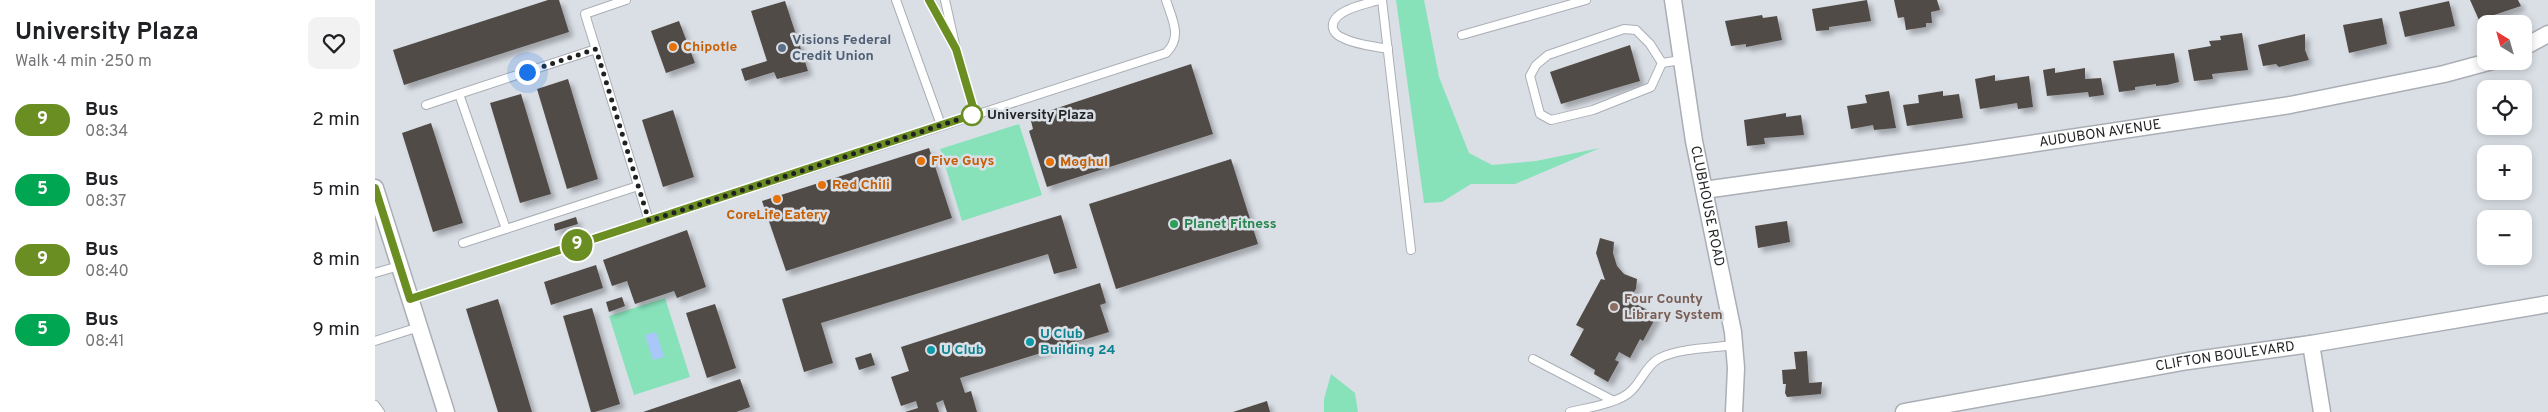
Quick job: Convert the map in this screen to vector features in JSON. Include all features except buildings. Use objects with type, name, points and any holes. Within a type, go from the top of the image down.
[{"type":"street","name":"CLUBHOUSE ROAD","points":[[1673,0],[1681,60],[1734,346],[1736,368],[1734,412]]},
{"type":"street","points":[[2533,42],[2548,34]]},
{"type":"street","name":"AUDUBON AVENUE","points":[[1705,190],[1973,153],[2290,105],[2444,74],[2477,65]]},
{"type":"street","points":[[376,196],[446,412]]},
{"type":"street","name":"CLIFTON BOULEVARD","points":[[1904,412],[2196,359],[2311,344],[2548,304]]},
{"type":"street","points":[[2311,344],[2322,412]]},
{"type":"lane","points":[[626,0],[585,14],[649,221]]},
{"type":"lane","points":[[896,0],[941,125]]},
{"type":"lane","points":[[929,0],[956,49]]},
{"type":"lane","points":[[945,0],[956,49],[975,114]]},
{"type":"lane","points":[[410,299],[1166,53],[1175,43],[1177,36],[1166,0]]},
{"type":"lane","points":[[1389,49],[1346,40],[1336,34],[1333,27],[1335,18],[1343,12],[1381,0],[1389,49],[1411,250]]},
{"type":"lane","points":[[1463,35],[1586,0]]},
{"type":"lane","points":[[1624,29],[1636,30],[1650,44],[1662,63],[1651,87],[1593,110],[1551,120],[1541,114],[1530,76],[1536,65],[1548,55],[1624,29]]},
{"type":"lane","points":[[425,104],[596,49]]},
{"type":"lane","points":[[1662,63],[1681,60]]},
{"type":"lane","points":[[459,94],[506,229]]},
{"type":"lane","points":[[463,243],[638,186]]},
{"type":"lane","points":[[375,273],[399,266]]},
{"type":"lane","points":[[375,341],[419,327]]},
{"type":"lane","points":[[1570,412],[1612,400],[1631,392],[1651,364],[1660,358],[1693,350],[1734,346]]},
{"type":"lane","points":[[1533,359],[1612,400]]},
{"type":"lane","points":[[375,405],[380,412]]},
{"type":"green space","points":[[1396,0],[1424,0],[1439,77],[1469,153],[1492,165],[1536,161],[1600,148],[1515,184],[1471,184],[1442,202],[1424,203]]},
{"type":"green space","points":[[1019,124],[1042,195],[962,221],[940,149]]},
{"type":"green space","points":[[665,298],[690,377],[634,395],[609,316]]},
{"type":"green space","points":[[1331,374],[1355,393],[1358,412],[1324,412],[1324,399]]},
{"type":"water","points":[[656,332],[664,357],[653,360],[645,335]]},
{"type":"bus line","name":"9","points":[[375,188],[410,299],[975,114],[956,49],[929,0]]},
{"type":"place","name":"Chipotle","points":[[673,47]]},
{"type":"place","name":"Visions Federal Credit Union","points":[[782,48]]},
{"type":"place","name":"University Plaza","points":[[972,115]]},
{"type":"place","name":"Five Guys","points":[[921,161]]},
{"type":"place","name":"Moghul","points":[[1050,162]]},
{"type":"place","name":"Red Chili","points":[[822,185]]},
{"type":"place","name":"CoreLife Eatery","points":[[777,199]]},
{"type":"place","name":"Planet Fitness","points":[[1174,224]]},
{"type":"place","name":"Four County Library System","points":[[1614,307]]},
{"type":"place","name":"U Club Building 24","points":[[1030,342]]},
{"type":"place","name":"U Club","points":[[931,350]]},
{"type":"route","points":[[527,72],[596,49],[649,221],[975,114],[972,115]]}]
